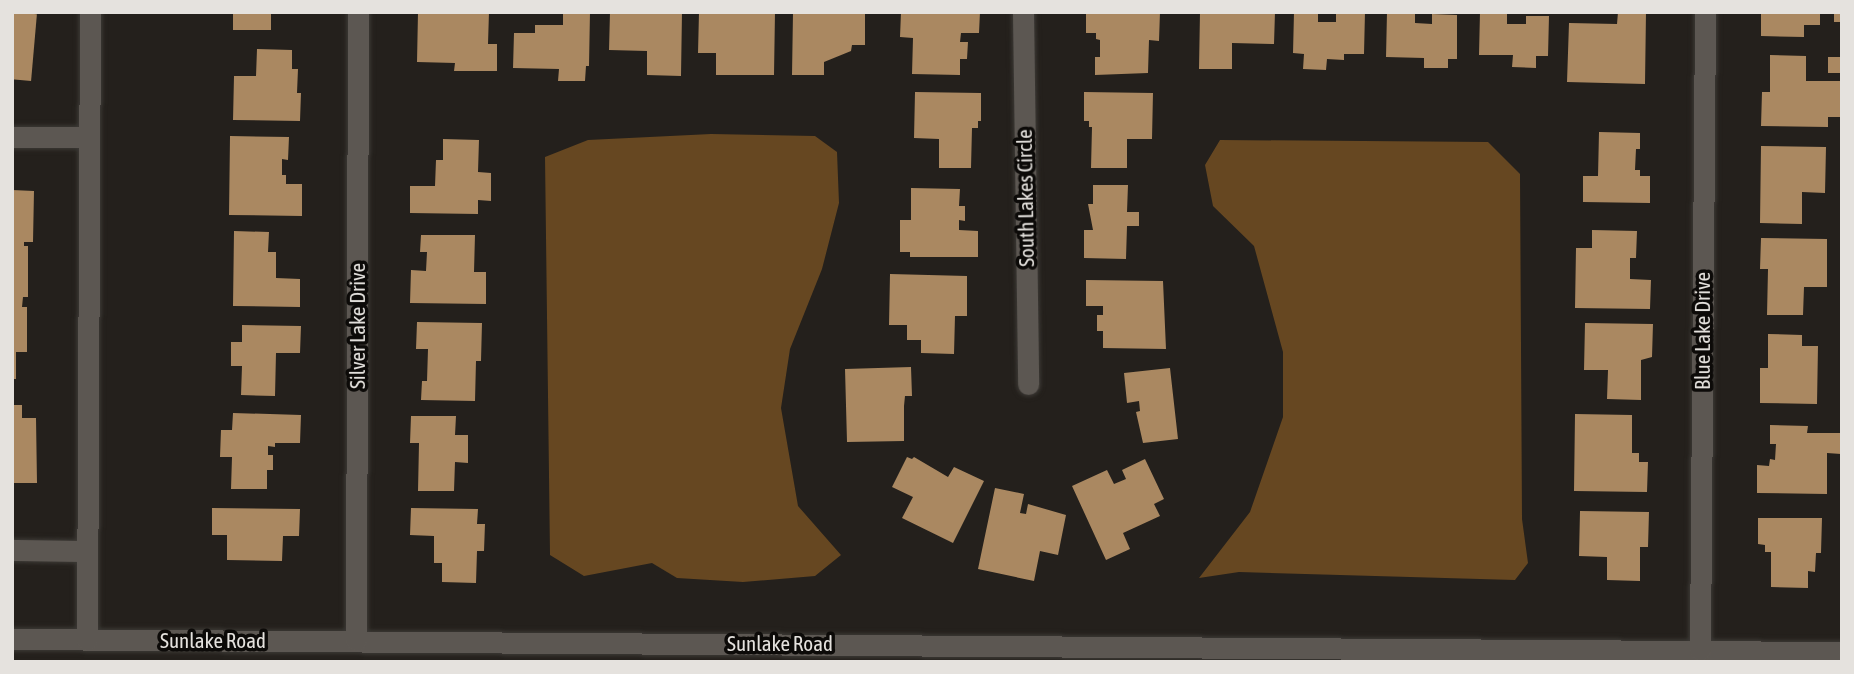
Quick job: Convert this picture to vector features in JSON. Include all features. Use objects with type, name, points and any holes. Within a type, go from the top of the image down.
[{"type":"street","points":[[87,640],[90,12]]},
{"type":"street","name":"Silver Lake Drive","points":[[356,640],[358,12]]},
{"type":"street","name":"South Lakes Circle","points":[[1023,12],[1028,384]]},
{"type":"street","name":"Blue Lake Drive","points":[[1700,650],[1705,12]]},
{"type":"street","points":[[12,137],[89,137]]},
{"type":"street","points":[[12,550],[87,551]]},
{"type":"street","name":"Sunlake Road","points":[[12,639],[1842,652]]},
{"type":"shaded area","points":[[711,134],[815,136],[837,152],[839,203],[822,269],[790,349],[781,408],[798,506],[841,555],[815,576],[743,582],[677,578],[652,563],[584,576],[550,555],[545,157],[588,140]]},
{"type":"shaded area","points":[[1220,140],[1488,142],[1520,174],[1522,519],[1528,563],[1515,580],[1239,572],[1199,578],[1250,512],[1283,417],[1283,352],[1254,246],[1213,206],[1205,165]]},
{"type":"building","points":[[12,12],[37,14],[31,81],[12,79]]},
{"type":"building","points":[[233,12],[271,12],[271,30],[233,30]]},
{"type":"building","points":[[418,12],[489,12],[488,44],[497,44],[497,71],[454,71],[455,63],[417,62]]},
{"type":"building","points":[[563,12],[590,12],[589,66],[586,66],[585,81],[558,81],[559,69],[513,68],[514,33],[535,33],[535,25],[563,25]]},
{"type":"building","points":[[610,12],[682,12],[681,76],[647,75],[647,51],[609,50]]},
{"type":"building","points":[[699,12],[775,12],[774,75],[716,75],[716,53],[698,53]]},
{"type":"building","points":[[793,12],[865,12],[865,45],[852,45],[851,51],[824,62],[824,75],[792,75]]},
{"type":"building","points":[[901,12],[980,12],[979,33],[961,33],[960,42],[968,42],[967,59],[960,59],[960,75],[912,74],[913,38],[900,37]]},
{"type":"building","points":[[1086,12],[1160,12],[1159,41],[1149,40],[1148,73],[1095,75],[1095,57],[1100,57],[1100,40],[1096,39],[1096,33],[1086,33]]},
{"type":"building","points":[[1200,12],[1275,12],[1274,44],[1232,43],[1232,69],[1199,69]]},
{"type":"building","points":[[1294,12],[1318,13],[1318,22],[1336,22],[1336,12],[1365,12],[1364,54],[1344,54],[1344,60],[1327,59],[1326,70],[1303,69],[1304,54],[1293,53]]},
{"type":"building","points":[[1387,12],[1415,12],[1415,23],[1432,24],[1432,14],[1457,15],[1457,59],[1448,59],[1448,68],[1424,68],[1424,58],[1386,57]]},
{"type":"building","points":[[1480,12],[1507,12],[1507,24],[1526,24],[1526,16],[1549,16],[1548,56],[1536,56],[1536,68],[1512,67],[1513,55],[1479,55]]},
{"type":"building","points":[[1618,12],[1646,12],[1645,84],[1567,82],[1569,23],[1617,24]]},
{"type":"building","points":[[1761,12],[1820,12],[1820,25],[1804,25],[1804,37],[1761,36]]},
{"type":"building","points":[[1834,12],[1842,12],[1842,22],[1834,22]]},
{"type":"building","points":[[257,49],[292,50],[292,69],[298,69],[297,93],[301,93],[300,121],[233,120],[234,76],[256,76]]},
{"type":"building","points":[[1770,55],[1806,56],[1806,81],[1840,81],[1842,117],[1828,117],[1828,127],[1761,126],[1762,92],[1770,92]]},
{"type":"building","points":[[1828,57],[1842,57],[1842,73],[1828,73]]},
{"type":"building","points":[[915,92],[981,93],[981,121],[978,121],[978,128],[972,128],[971,168],[939,168],[939,139],[914,138]]},
{"type":"building","points":[[1084,92],[1153,93],[1152,139],[1127,139],[1127,168],[1091,168],[1092,127],[1089,127],[1089,121],[1084,121]]},
{"type":"building","points":[[1599,132],[1640,133],[1640,149],[1636,149],[1635,170],[1640,170],[1640,176],[1650,176],[1650,203],[1583,202],[1583,176],[1598,176]]},
{"type":"building","points":[[230,136],[289,137],[288,160],[282,159],[282,175],[286,175],[286,184],[302,184],[302,216],[229,215]]},
{"type":"building","points":[[443,139],[479,140],[478,172],[491,173],[491,201],[478,200],[478,214],[410,213],[410,186],[435,186],[436,160],[443,160]]},
{"type":"building","points":[[1761,146],[1826,147],[1825,193],[1802,192],[1802,224],[1760,223]]},
{"type":"building","points":[[1093,185],[1128,185],[1127,212],[1139,212],[1139,226],[1127,226],[1126,259],[1084,258],[1084,230],[1093,230],[1088,204],[1093,204]]},
{"type":"building","points":[[911,188],[960,189],[959,206],[965,206],[965,221],[959,220],[959,230],[978,231],[978,257],[910,257],[910,252],[900,252],[900,220],[911,220]]},
{"type":"building","points":[[12,190],[34,191],[33,242],[24,242],[24,246],[28,246],[28,297],[23,297],[22,307],[27,307],[27,352],[16,352],[16,379],[12,379]]},
{"type":"building","points":[[1592,230],[1637,231],[1636,258],[1630,258],[1630,279],[1651,280],[1650,309],[1575,308],[1576,248],[1592,248]]},
{"type":"building","points":[[234,231],[269,232],[268,252],[276,252],[276,278],[300,279],[300,307],[233,306]]},
{"type":"building","points":[[421,235],[475,235],[474,272],[486,272],[486,304],[410,303],[411,270],[426,271],[427,252],[420,252]]},
{"type":"building","points":[[1761,238],[1827,239],[1827,287],[1804,287],[1803,315],[1767,315],[1768,269],[1760,269]]},
{"type":"building","points":[[890,274],[967,276],[967,316],[955,316],[954,354],[921,353],[921,340],[907,340],[907,325],[889,325]]},
{"type":"building","points":[[1086,280],[1163,281],[1166,349],[1103,348],[1103,331],[1097,331],[1097,315],[1103,315],[1103,306],[1086,306]]},
{"type":"building","points":[[417,322],[482,323],[481,361],[476,361],[475,401],[421,400],[422,381],[427,381],[428,349],[416,349]]},
{"type":"building","points":[[1585,323],[1653,324],[1652,357],[1641,360],[1641,400],[1607,399],[1608,370],[1584,370]]},
{"type":"building","points":[[242,325],[301,326],[300,353],[276,353],[275,396],[241,395],[242,366],[231,366],[231,342],[242,342]]},
{"type":"building","points":[[1768,334],[1802,335],[1802,346],[1818,346],[1817,404],[1760,403],[1760,368],[1768,368]]},
{"type":"building","points":[[911,367],[912,396],[905,396],[904,441],[847,442],[845,369]]},
{"type":"building","points":[[1170,368],[1178,439],[1143,443],[1136,412],[1140,411],[1139,401],[1127,403],[1124,373]]},
{"type":"building","points":[[12,405],[22,405],[22,418],[36,418],[37,483],[12,483]]},
{"type":"building","points":[[233,413],[301,415],[300,443],[275,443],[275,447],[268,446],[268,455],[273,455],[273,470],[267,470],[267,489],[231,489],[232,457],[220,457],[221,430],[232,430]]},
{"type":"building","points":[[1575,414],[1632,415],[1632,453],[1639,453],[1639,462],[1648,462],[1647,492],[1574,491]]},
{"type":"building","points":[[411,416],[456,416],[455,435],[468,435],[468,463],[455,462],[454,491],[418,491],[419,443],[410,443]]},
{"type":"building","points":[[1770,425],[1808,426],[1807,433],[1841,433],[1841,454],[1827,453],[1827,494],[1757,493],[1757,465],[1769,466],[1770,459],[1775,460],[1776,444],[1770,444]]},
{"type":"building","points":[[907,457],[914,457],[948,477],[954,467],[984,481],[953,543],[902,518],[913,497],[892,487]]},
{"type":"building","points":[[1145,459],[1164,499],[1154,504],[1160,516],[1123,533],[1130,549],[1106,560],[1072,486],[1107,470],[1114,484],[1126,479],[1122,470]]},
{"type":"building","points":[[995,488],[1024,494],[1020,513],[1026,514],[1028,504],[1066,515],[1058,555],[1040,551],[1034,581],[978,569]]},
{"type":"building","points":[[212,508],[300,509],[299,536],[283,536],[282,561],[227,560],[227,535],[212,535]]},
{"type":"building","points":[[411,508],[478,509],[477,524],[485,524],[484,551],[477,551],[476,583],[442,582],[442,563],[434,563],[434,536],[410,535]]},
{"type":"building","points":[[1580,511],[1649,512],[1648,547],[1640,547],[1640,581],[1607,580],[1607,557],[1579,556]]},
{"type":"building","points":[[1758,518],[1822,518],[1821,553],[1816,553],[1815,572],[1808,571],[1808,588],[1771,587],[1771,552],[1765,552],[1765,545],[1758,544]]}]
